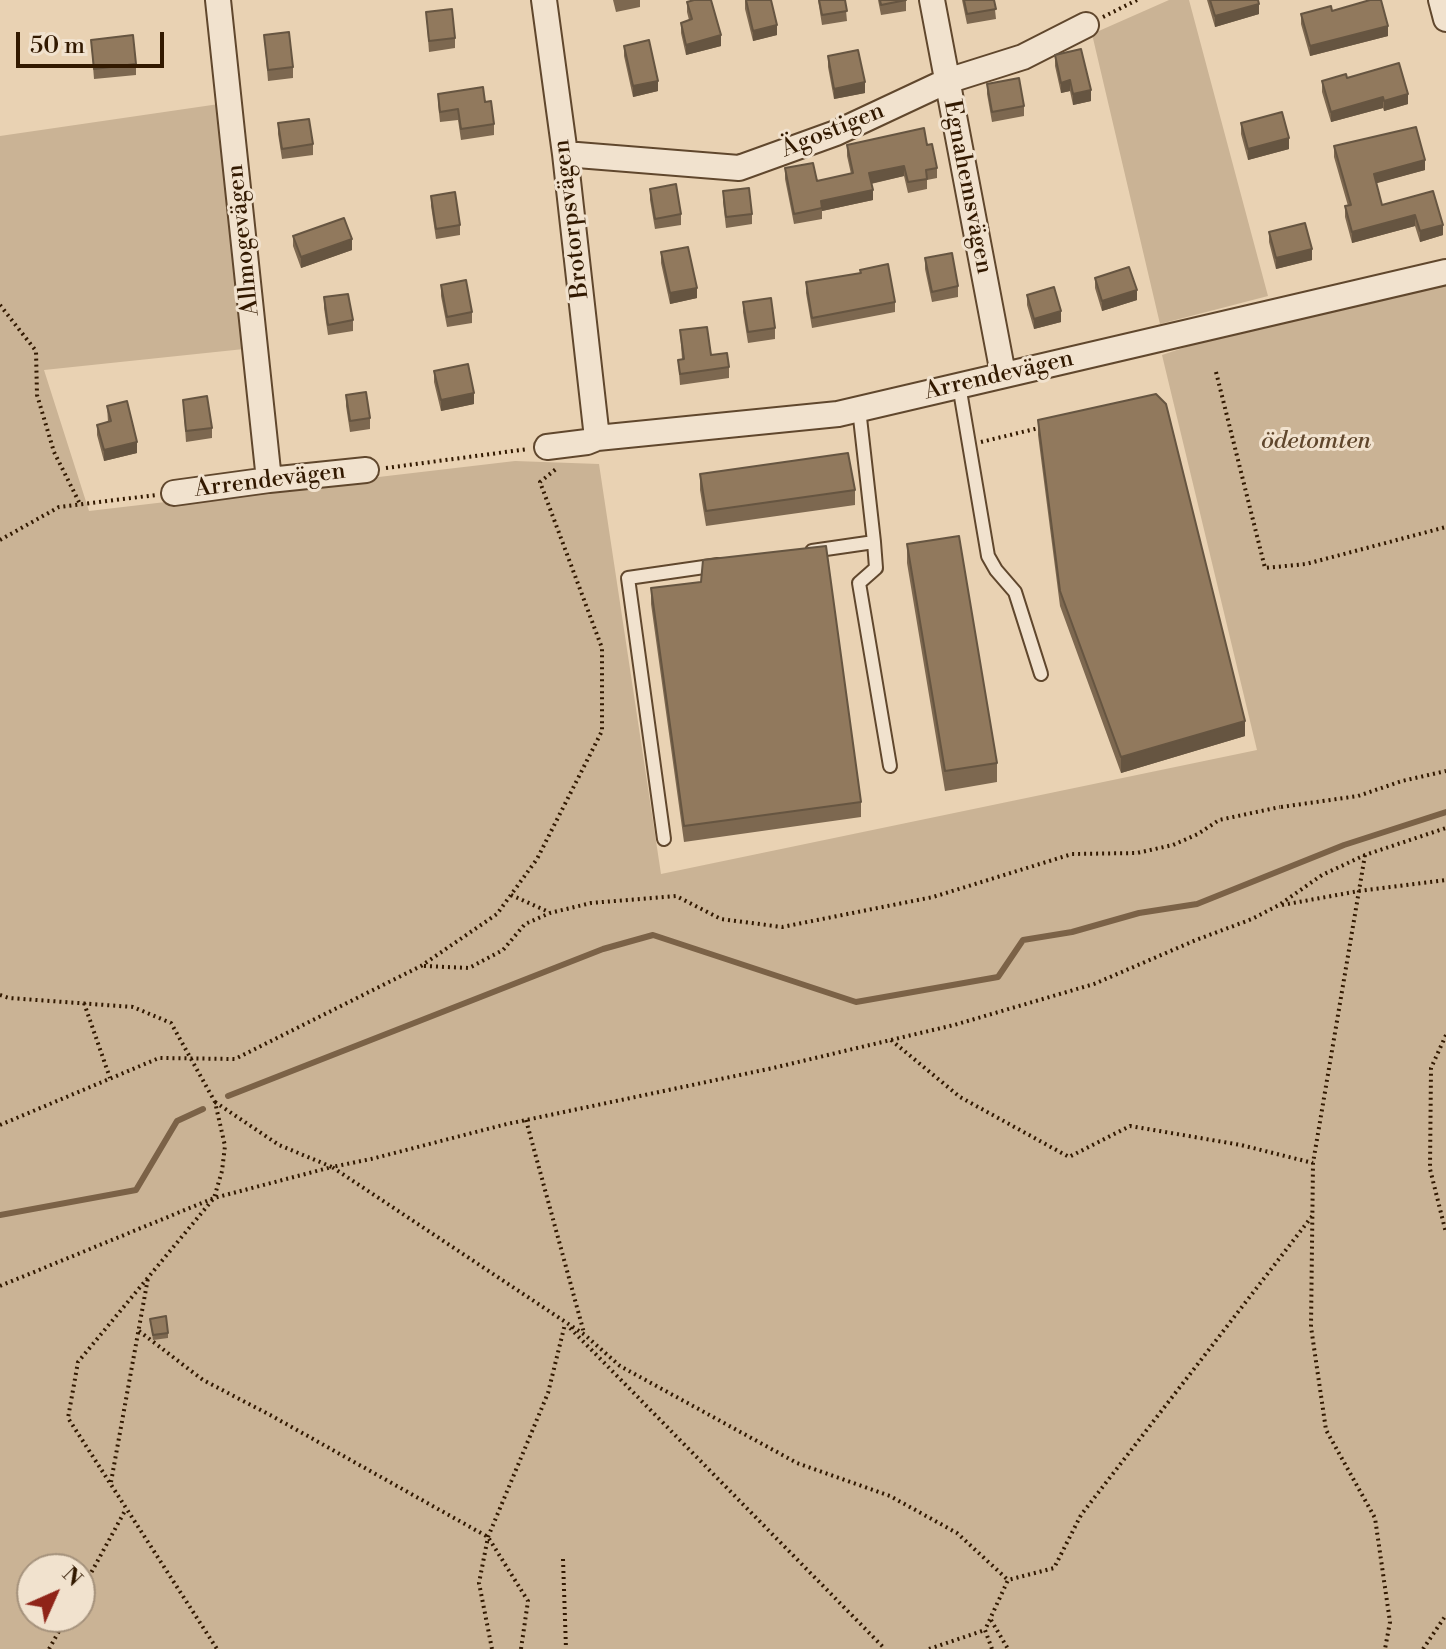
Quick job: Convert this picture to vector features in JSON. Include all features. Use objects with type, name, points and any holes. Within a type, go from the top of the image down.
[{"type":"street","name":"Allmogevägen","points":[[218,0],[269,480]]},
{"type":"street","name":"Brotorpsvägen","points":[[544,0],[565,154],[592,440]]},
{"type":"street","name":"Egnahemsvägen","points":[[932,0],[1003,374]]},
{"type":"street","points":[[1441,0],[1446,19]]},
{"type":"street","name":"Ägostigen","points":[[565,154],[739,168],[836,133],[947,81],[1023,57],[1086,25]]},
{"type":"street","name":"Arrendevägen","points":[[547,447],[838,414],[1446,272]]},
{"type":"street","name":"Arrendevägen","points":[[174,493],[366,470]]},
{"type":"lane","points":[[959,385],[988,556],[1015,592],[1041,674]]},
{"type":"lane","points":[[859,409],[876,568],[859,583],[890,766]]},
{"type":"lane","points":[[797,554],[874,542]]},
{"type":"lane","points":[[664,839],[628,578],[735,562]]},
{"type":"path","points":[[1086,25],[1137,0]]},
{"type":"path","points":[[0,305],[36,351],[37,395],[54,452],[80,504]]},
{"type":"path","points":[[1216,372],[1265,568],[1306,564],[1446,527]]},
{"type":"path","points":[[969,444],[1043,427]]},
{"type":"path","points":[[0,1125],[159,1058],[235,1059],[421,966],[497,914],[537,859],[602,731],[602,648],[540,482],[592,440]]},
{"type":"path","points":[[366,470],[547,447]]},
{"type":"path","points":[[0,540],[59,507],[174,493]]},
{"type":"path","points":[[421,966],[469,968],[503,950],[525,924],[550,913],[591,903],[676,896],[721,919],[782,927],[933,897],[1072,854],[1137,853],[1173,845],[1219,820],[1280,807],[1358,796],[1402,781],[1446,771]]},
{"type":"path","points":[[1272,809],[1280,807]]},
{"type":"path","points":[[0,1286],[214,1198],[526,1120],[773,1068],[954,1025],[1094,984],[1279,905],[1322,875],[1365,855],[1446,828]]},
{"type":"path","points":[[1365,855],[1313,1163],[1311,1327],[1326,1430],[1375,1518],[1390,1622],[1385,1649]]},
{"type":"path","points":[[1279,905],[1446,880]]},
{"type":"path","points":[[511,895],[550,913]]},
{"type":"path","points":[[0,995],[133,1007],[171,1023],[215,1102],[225,1146],[214,1198],[78,1362],[68,1418],[217,1649]]},
{"type":"path","points":[[84,1003],[110,1078]]},
{"type":"path","points":[[1446,1035],[1431,1068],[1430,1169],[1446,1233]]},
{"type":"path","points":[[891,1040],[960,1097],[1069,1157],[1130,1126],[1241,1145],[1313,1163]]},
{"type":"path","points":[[215,1102],[279,1145],[332,1167],[585,1335],[620,1366],[797,1463],[890,1496],[957,1533],[1008,1580]]},
{"type":"path","points":[[526,1120],[585,1335]]},
{"type":"path","points":[[1008,1580],[1054,1568],[1081,1515],[1313,1215]]},
{"type":"path","points":[[111,1484],[149,1275]]},
{"type":"path","points":[[492,1649],[479,1583],[488,1537],[548,1393],[565,1323]]},
{"type":"path","points":[[565,1323],[885,1649]]},
{"type":"path","points":[[139,1331],[203,1380],[488,1537],[528,1601],[521,1649]]},
{"type":"path","points":[[96,1564],[126,1509]]},
{"type":"path","points":[[563,1559],[566,1649]]},
{"type":"path","points":[[992,1649],[985,1630],[1008,1580]]},
{"type":"path","points":[[1423,1649],[1446,1615]]},
{"type":"path","points":[[990,1619],[1008,1649]]},
{"type":"path","points":[[929,1649],[985,1630]]},
{"type":"green space","points":[[1169,0],[1189,0],[1268,296],[1160,324],[1092,34]]},
{"type":"green space","name":"ödetomten","points":[[219,104],[244,349],[44,370],[89,511],[515,461],[599,464],[661,874],[1257,750],[1162,355],[1329,299],[1446,272],[1446,1649],[0,1649],[0,136]]},
{"type":"building","points":[[711,0],[721,35],[686,45],[681,23],[692,19],[687,2]]},
{"type":"building","points":[[746,0],[771,0],[777,25],[753,31]]},
{"type":"building","points":[[819,0],[845,0],[847,11],[822,15]]},
{"type":"building","points":[[880,0],[906,0],[881,5]]},
{"type":"building","points":[[964,0],[994,0],[996,9],[967,14]]},
{"type":"building","points":[[1210,0],[1258,0],[1259,4],[1215,16]]},
{"type":"building","points":[[1370,0],[1381,0],[1388,26],[1310,46],[1301,14],[1331,6],[1332,11]]},
{"type":"building","points":[[452,9],[455,38],[429,41],[426,12]]},
{"type":"building","points":[[289,32],[293,67],[268,70],[264,35]]},
{"type":"building","points":[[133,35],[136,64],[94,69],[91,40]]},
{"type":"building","points":[[649,40],[658,81],[633,86],[624,46]]},
{"type":"building","points":[[1081,49],[1091,90],[1073,94],[1070,80],[1061,83],[1055,55]]},
{"type":"building","points":[[858,50],[865,82],[834,89],[828,56]]},
{"type":"building","points":[[1399,63],[1408,94],[1384,101],[1383,97],[1331,112],[1322,81],[1346,74],[1347,78]]},
{"type":"building","points":[[1019,78],[1024,106],[992,112],[987,84]]},
{"type":"building","points":[[483,87],[485,102],[491,101],[494,124],[461,129],[458,109],[440,112],[438,94]]},
{"type":"building","points":[[1282,112],[1289,138],[1248,149],[1241,123]]},
{"type":"building","points":[[309,119],[313,144],[282,149],[278,123]]},
{"type":"building","points":[[1416,127],[1425,160],[1374,174],[1382,205],[1433,191],[1443,225],[1420,231],[1415,215],[1352,232],[1345,206],[1351,205],[1334,146]]},
{"type":"building","points":[[924,128],[927,145],[932,144],[937,168],[926,170],[927,179],[908,182],[904,166],[869,173],[873,190],[821,201],[822,208],[794,214],[785,168],[813,163],[817,181],[853,173],[847,145]]},
{"type":"building","points":[[676,184],[681,214],[655,219],[650,189]]},
{"type":"building","points":[[749,188],[752,214],[726,217],[723,191]]},
{"type":"building","points":[[455,192],[460,225],[436,229],[431,196]]},
{"type":"building","points":[[344,218],[352,239],[301,257],[293,236]]},
{"type":"building","points":[[1305,223],[1312,249],[1276,258],[1269,232]]},
{"type":"building","points":[[688,247],[697,288],[670,293],[661,252]]},
{"type":"building","points":[[952,253],[958,286],[932,292],[925,258]]},
{"type":"building","points":[[888,264],[895,302],[812,318],[806,282],[861,273],[860,270]]},
{"type":"building","points":[[1129,267],[1137,290],[1102,301],[1095,278]]},
{"type":"building","points":[[466,280],[472,312],[447,317],[441,285]]},
{"type":"building","points":[[1054,287],[1061,311],[1034,319],[1027,295]]},
{"type":"building","points":[[348,294],[353,320],[328,325],[324,297]]},
{"type":"building","points":[[771,298],[775,328],[748,332],[743,302]]},
{"type":"building","points":[[707,327],[711,355],[727,353],[729,367],[680,374],[678,360],[684,359],[680,330]]},
{"type":"building","points":[[468,364],[474,393],[441,400],[434,371]]},
{"type":"building","points":[[366,392],[370,418],[350,421],[346,395]]},
{"type":"building","points":[[1156,394],[1166,404],[1245,721],[1121,757],[1060,591],[1038,420]]},
{"type":"building","points":[[207,396],[212,428],[186,431],[183,400]]},
{"type":"building","points":[[127,401],[137,442],[104,450],[97,425],[111,421],[107,406]]},
{"type":"building","points":[[848,453],[855,490],[706,511],[700,474]]},
{"type":"building","points":[[959,536],[997,763],[945,771],[907,544]]},
{"type":"building","points":[[826,546],[861,802],[684,826],[651,588],[701,582],[703,560]]},
{"type":"building","points":[[166,1316],[168,1333],[153,1335],[150,1319]]},
{"type":"waterway","points":[[228,1096],[603,949],[653,935],[856,1002],[998,977],[1023,940],[1072,932],[1139,913],[1197,904],[1344,845],[1446,812]]},
{"type":"waterway","points":[[0,1215],[136,1190],[177,1121],[203,1109]]}]
